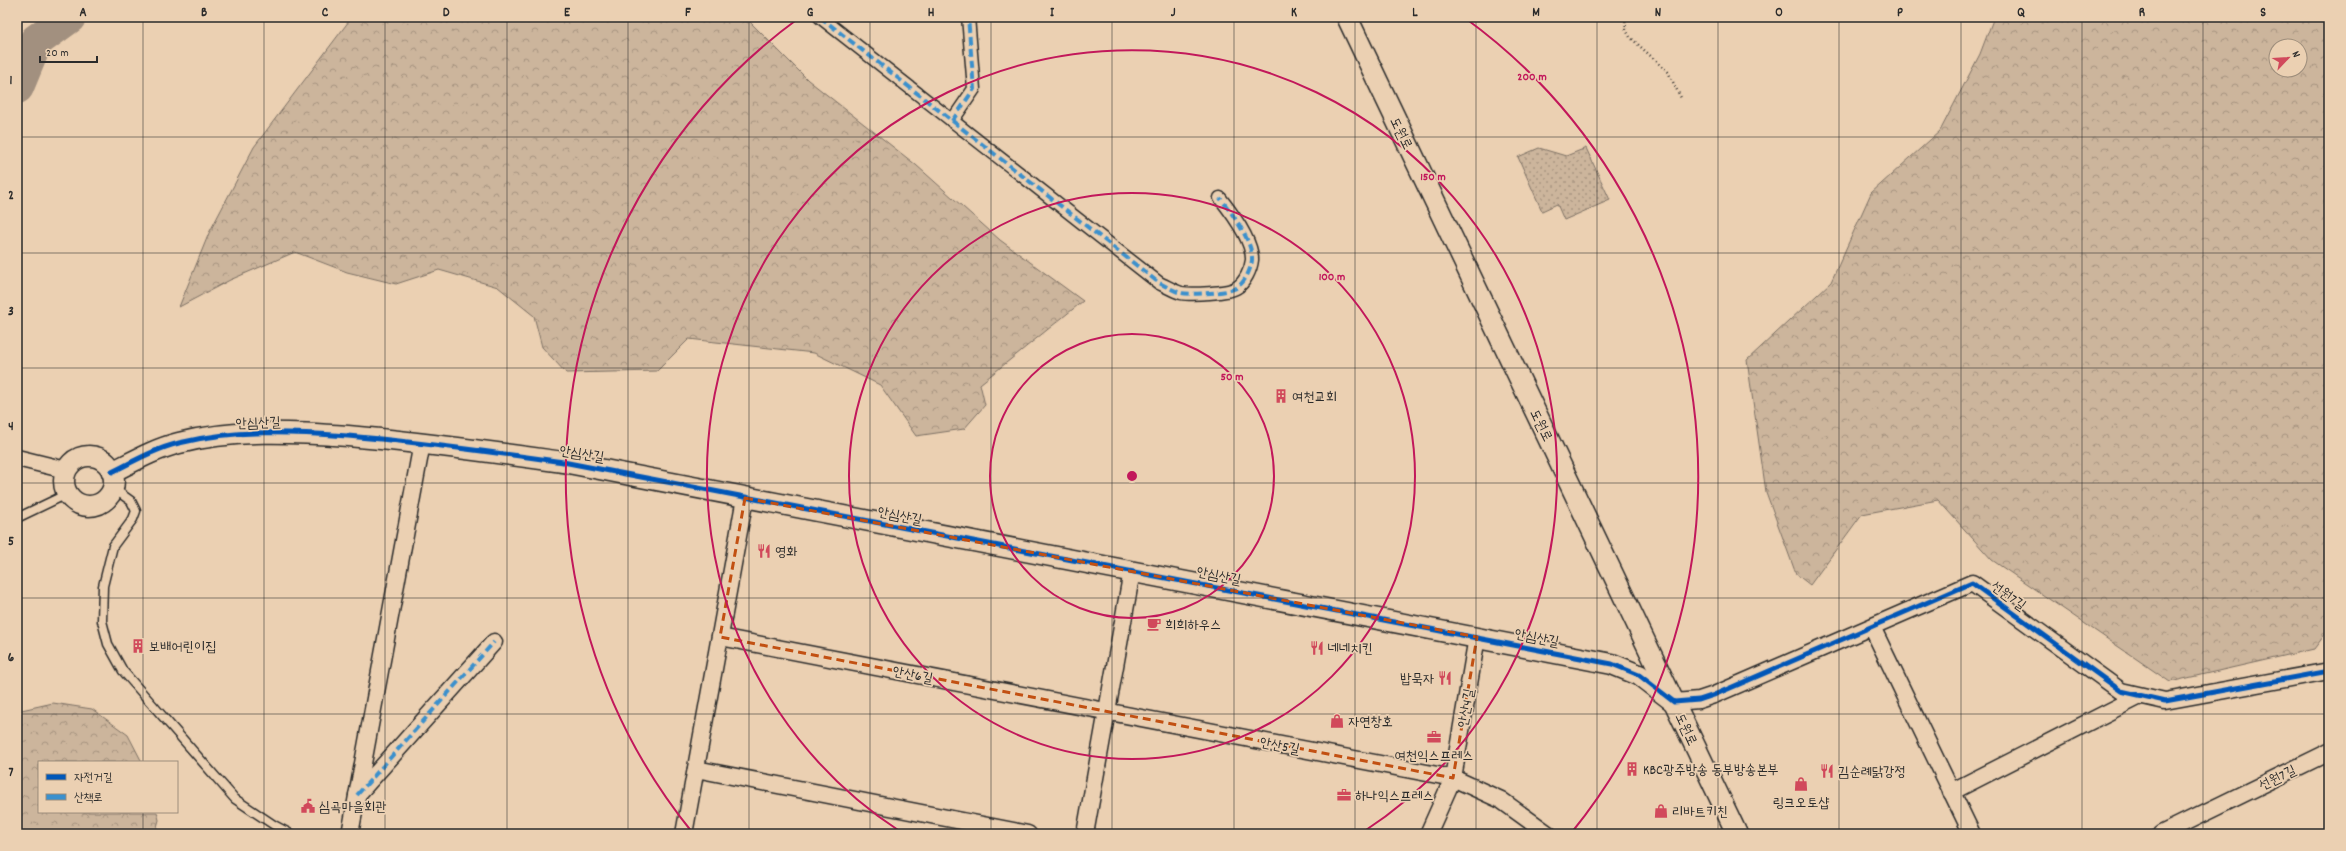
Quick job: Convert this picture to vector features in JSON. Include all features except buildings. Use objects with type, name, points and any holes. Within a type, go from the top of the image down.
[{"type":"street","points":[[820,17],[1159,283],[1180,292],[1194,294],[1236,288],[1248,275],[1252,259],[1246,239],[1235,218],[1220,198]]},
{"type":"street","points":[[952,121],[974,89],[968,17]]},
{"type":"street","name":"도원로","points":[[1347,17],[1737,834]]},
{"type":"street","name":"안심산길","points":[[113,480],[160,449],[180,443],[221,436],[300,433],[422,442],[587,466],[745,498],[1477,637],[1620,666],[1639,675],[1674,702]]},
{"type":"street","points":[[350,834],[422,442]]},
{"type":"street","points":[[94,457],[108,465],[113,480],[103,502],[92,506],[80,505],[67,494],[64,486],[66,470],[78,458],[94,457]]},
{"type":"street","points":[[17,458],[66,470]]},
{"type":"street","points":[[684,834],[745,498]]},
{"type":"street","points":[[1085,834],[1132,571]]},
{"type":"street","name":"선원7길","points":[[1674,702],[1703,699],[1972,583],[2121,691],[2140,696],[2166,701],[2329,671]]},
{"type":"street","points":[[1872,627],[1972,834]]},
{"type":"street","name":"안산6길","points":[[720,637],[1107,712]]},
{"type":"street","name":"안산4길","points":[[1428,834],[1453,778],[1477,637]]},
{"type":"street","points":[[357,796],[494,642]]},
{"type":"street","points":[[1952,792],[2140,696]]},
{"type":"street","name":"안산5길","points":[[1107,712],[1453,778]]},
{"type":"street","name":"선원7길","points":[[2161,834],[2329,752]]},
{"type":"street","points":[[696,769],[1028,834]]},
{"type":"street","points":[[1453,778],[1501,800],[1548,834]]},
{"type":"lane","points":[[113,480],[131,501],[136,511],[133,519],[113,546],[107,568],[101,604],[103,627],[108,644],[123,671],[235,799],[274,825],[291,834]]},
{"type":"lane","points":[[17,518],[67,494]]},
{"type":"path","points":[[1625,17],[1626,30],[1630,37],[1668,72],[1681,98]]},
{"type":"highlighted area","points":[[745,498],[1477,637],[1453,778],[720,637]]},
{"type":"green space","points":[[352,17],[745,17],[808,80],[916,165],[1000,240],[1083,301],[980,384],[985,405],[964,429],[916,436],[880,385],[814,353],[689,339],[657,371],[566,373],[542,347],[534,316],[498,287],[439,270],[396,284],[347,272],[295,252],[230,280],[179,307],[209,233],[254,147]]},
{"type":"green space","points":[[1994,17],[2329,17],[2329,629],[2314,649],[2170,682],[1992,560],[1938,500],[1862,514],[1810,585],[1796,574],[1766,492],[1747,360],[1831,282],[1871,193],[1940,131],[1980,54]]},
{"type":"green space","points":[[1539,148],[1566,156],[1586,148],[1610,200],[1564,220],[1557,204],[1542,211],[1518,157]]},
{"type":"green space","points":[[53,703],[92,709],[128,735],[141,761],[38,761],[38,813],[157,813],[159,820],[155,834],[17,834],[17,711]]},
{"type":"waterway","points":[[17,87],[36,41],[69,17]]},
{"type":"marked path","points":[[820,17],[1159,283],[1176,291],[1193,294],[1232,290],[1239,286],[1247,276],[1252,260],[1249,244],[1230,211],[1220,198]]},
{"type":"marked path","points":[[952,121],[974,89],[968,17]]},
{"type":"marked path","points":[[357,795],[494,642]]},
{"type":"cycle path","points":[[112,472],[153,452],[179,443],[221,435],[264,433],[306,433],[375,438],[563,462],[1612,664],[1639,675],[1674,702],[1699,700],[1714,695],[1972,583],[2121,691],[2165,701],[2329,671]]},
{"type":"place","name":"여천교회","points":[[1281,396]]},
{"type":"place","name":"영화","points":[[764,551]]},
{"type":"place","name":"희희하우스","points":[[1154,624]]},
{"type":"place","name":"보배어린이집","points":[[138,646]]},
{"type":"place","name":"네네치킨","points":[[1317,648]]},
{"type":"place","name":"밥묵자","points":[[1445,678]]},
{"type":"place","name":"자연창호","points":[[1337,721]]},
{"type":"place","name":"여천익스프레스","points":[[1434,737]]},
{"type":"place","name":"KBC광주방송 동부방송본부","points":[[1632,769]]},
{"type":"place","name":"김순례닭강정","points":[[1827,771]]},
{"type":"place","name":"링크오토샵","points":[[1801,784]]},
{"type":"place","name":"하나익스프레스","points":[[1344,795]]},
{"type":"place","name":"심곡마을회관","points":[[308,806]]},
{"type":"place","name":"리바트키친","points":[[1661,811]]}]
